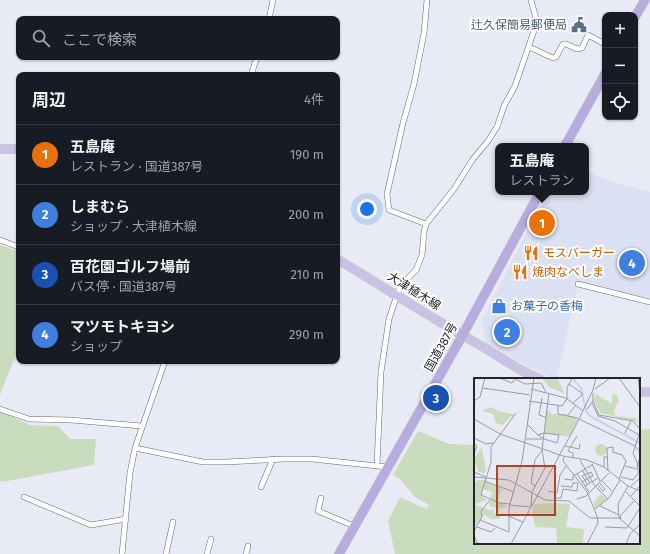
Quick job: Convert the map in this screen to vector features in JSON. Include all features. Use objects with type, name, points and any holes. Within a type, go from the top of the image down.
[{"type":"highway","points":[[638,12],[644,0]]},
{"type":"highway","points":[[567,143],[602,79]]},
{"type":"highway","name":"国道387号","points":[[339,554],[462,336],[538,195]]},
{"type":"main road","points":[[0,149],[16,149]]},
{"type":"main road","name":"大津植木線","points":[[340,261],[462,336],[538,378]]},
{"type":"street","points":[[270,16],[273,0]]},
{"type":"street","points":[[426,224],[389,210],[387,194],[421,48],[427,13],[427,0]]},
{"type":"street","points":[[377,466],[381,372],[389,319],[397,295],[403,283],[416,270],[422,255],[426,224],[454,189],[473,159],[497,127],[504,106],[515,86],[537,22],[531,0]]},
{"type":"street","points":[[529,47],[553,58],[556,57],[563,44],[577,49],[582,48],[588,35],[602,42]]},
{"type":"street","points":[[252,72],[256,60]]},
{"type":"street","points":[[0,240],[16,246]]},
{"type":"street","points":[[578,284],[650,302]]},
{"type":"street","points":[[122,554],[130,473],[135,448],[164,364]]},
{"type":"street","points":[[0,409],[29,419],[72,420],[142,426]]},
{"type":"street","points":[[135,448],[203,462],[312,459],[387,467]]},
{"type":"street","points":[[261,487],[273,460]]},
{"type":"street","points":[[24,497],[91,525],[126,519]]},
{"type":"street","points":[[321,498],[318,511],[354,526]]},
{"type":"street","points":[[166,554],[173,522]]},
{"type":"street","points":[[207,554],[211,539]]},
{"type":"street","points":[[246,554],[248,546]]},
{"type":"shaded area","points":[[589,173],[623,185],[650,192],[650,300],[578,283],[557,378],[553,378],[522,364],[485,341],[482,320],[545,195],[589,195]]},
{"type":"green space","points":[[0,245],[16,251],[16,355],[0,395]]},
{"type":"green space","points":[[0,411],[30,425],[58,426],[70,439],[96,439],[94,465],[2,482],[0,481]]},
{"type":"green space","points":[[650,429],[650,554],[395,554],[388,521],[400,497],[426,509],[429,505],[415,497],[400,479],[393,475],[418,431],[449,444],[474,445],[474,544],[640,544],[640,430]]},
{"type":"place","name":"辻久保簡易郵便局","points":[[579,25]]},
{"type":"place","name":"五島庵","points":[[542,223]]},
{"type":"place","name":"モスバーガー","points":[[531,253]]},
{"type":"place","name":"マツモトキヨシ","points":[[632,263]]},
{"type":"place","name":"焼肉なべしま","points":[[520,272]]},
{"type":"place","name":"お菓子の香梅","points":[[499,306]]},
{"type":"place","name":"しまむら","points":[[507,332]]},
{"type":"place","name":"百花園ゴルフ場前","points":[[436,398]]}]
